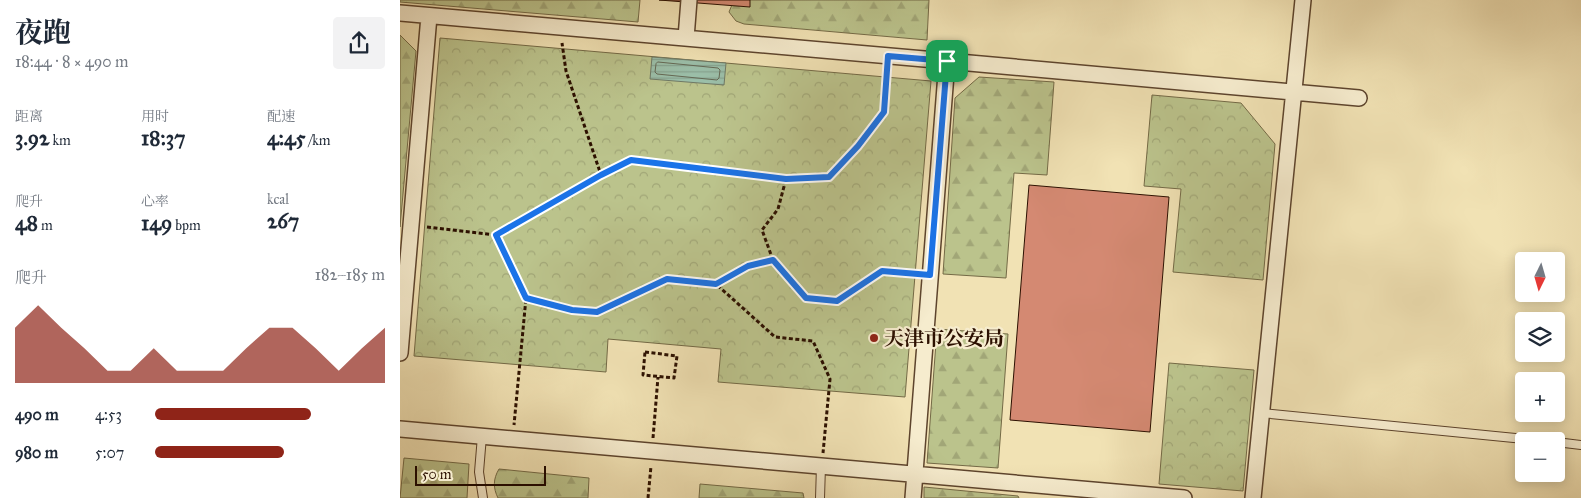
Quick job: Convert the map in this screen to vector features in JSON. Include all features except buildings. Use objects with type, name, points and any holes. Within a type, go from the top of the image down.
[{"type":"street","points":[[686,38],[688,0]]},
{"type":"street","points":[[1254,498],[1303,0]]},
{"type":"street","points":[[400,13],[1359,98]]},
{"type":"street","points":[[400,353],[429,16]]},
{"type":"street","points":[[913,498],[947,61]]},
{"type":"street","points":[[400,429],[1184,498]]},
{"type":"lane","points":[[1261,413],[1515,438]]},
{"type":"lane","points":[[482,436],[480,472],[483,498]]},
{"type":"lane","points":[[1565,443],[1581,445]]},
{"type":"lane","points":[[820,498],[821,466]]},
{"type":"path","points":[[560,27],[566,71],[601,175]]},
{"type":"path","points":[[411,225],[496,235],[631,160],[786,179],[829,177],[858,146],[884,112],[888,56]]},
{"type":"path","points":[[786,179],[778,208],[762,230],[773,260],[806,298],[837,301],[882,271],[930,275]]},
{"type":"path","points":[[496,235],[526,298],[513,439]]},
{"type":"path","points":[[526,298],[572,310],[597,312],[667,279],[716,284],[748,266],[773,260]]},
{"type":"path","points":[[716,284],[775,337],[814,341],[830,379],[821,466]]},
{"type":"path","points":[[645,352],[677,356],[674,378],[658,377],[643,375],[645,352]]},
{"type":"green space","points":[[400,0],[640,0],[638,22],[400,2]]},
{"type":"green space","points":[[734,0],[929,0],[927,40],[744,24],[736,21],[729,12]]},
{"type":"green space","points":[[400,35],[416,51],[400,227]]},
{"type":"green space","points":[[440,38],[931,81],[905,397],[718,382],[721,349],[608,339],[606,372],[414,356]]},
{"type":"green space","points":[[979,77],[1054,82],[1047,175],[1014,173],[1006,278],[943,274],[955,98]]},
{"type":"green space","points":[[1152,95],[1241,103],[1275,144],[1263,280],[1173,272],[1181,189],[1144,186]]},
{"type":"green space","points":[[937,329],[1008,334],[998,468],[927,463]]},
{"type":"green space","points":[[1169,363],[1254,370],[1243,491],[1159,484]]},
{"type":"green space","points":[[404,458],[469,464],[467,498],[400,498]]},
{"type":"green space","points":[[499,469],[589,478],[588,498],[498,498],[494,483]]},
{"type":"green space","points":[[700,484],[803,493],[804,498],[699,498]]},
{"type":"green space","points":[[924,487],[1018,496],[1019,498],[924,498]]},
{"type":"water","points":[[652,57],[726,63],[724,85],[650,79]]},
{"type":"place","name":"天津市公安局","points":[[874,338]]},
{"type":"route","points":[[888,56],[947,61],[930,275],[882,271],[837,301],[806,298],[773,260],[748,266],[716,284],[667,279],[597,312],[572,310],[526,298],[496,235],[631,160],[786,179],[829,177],[858,146],[884,112],[888,56]]}]
